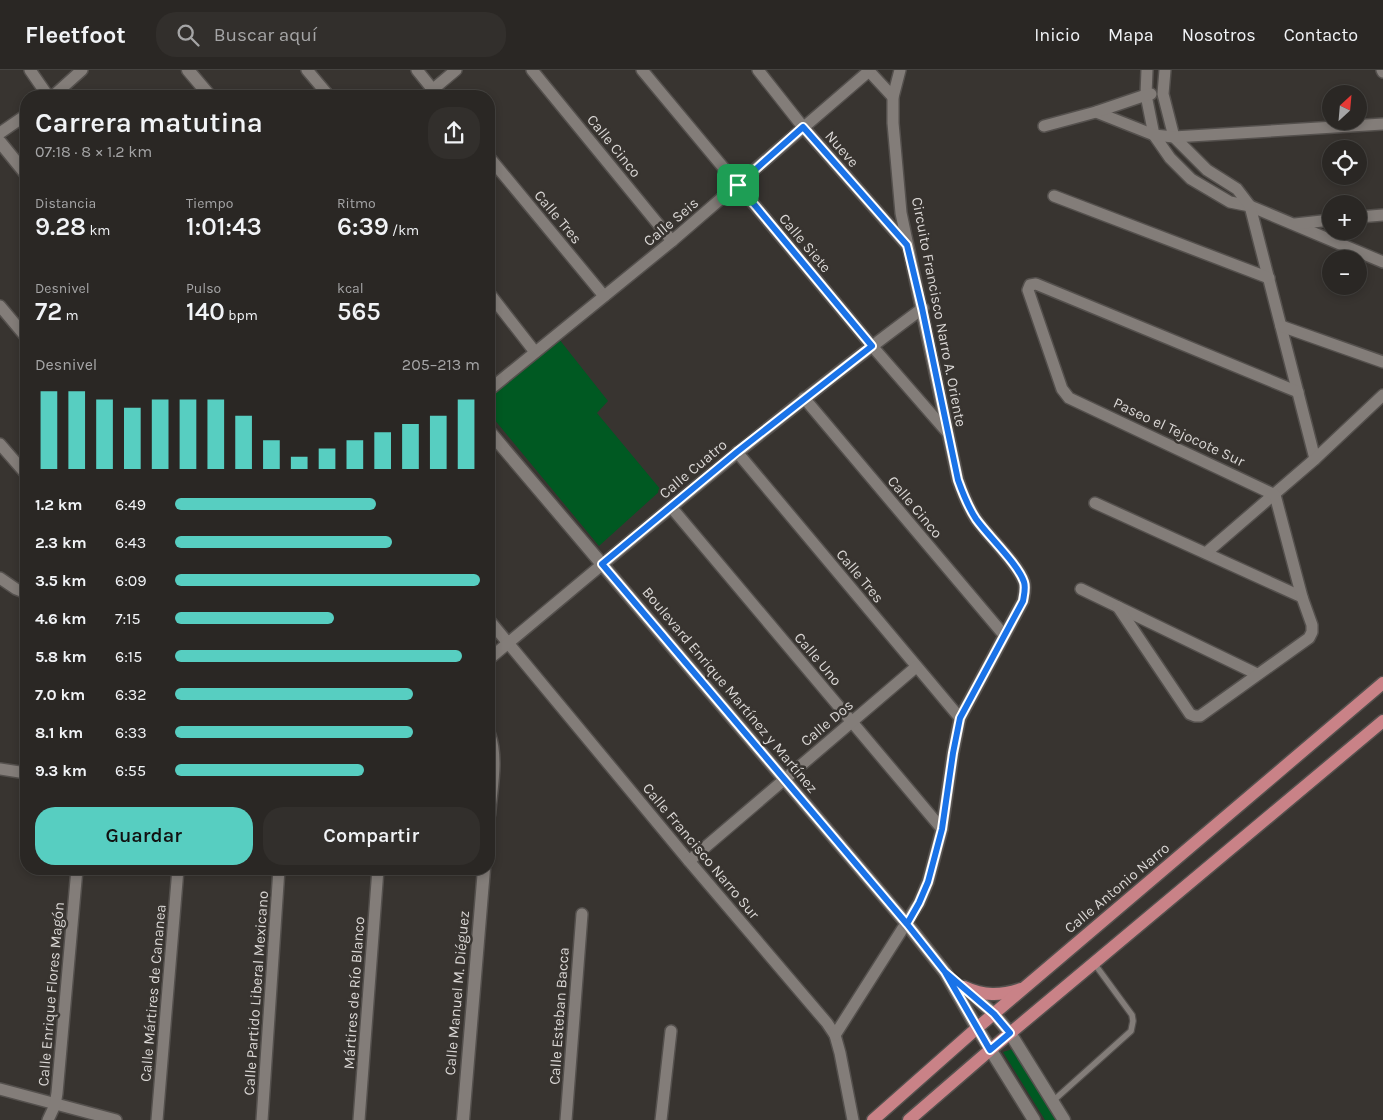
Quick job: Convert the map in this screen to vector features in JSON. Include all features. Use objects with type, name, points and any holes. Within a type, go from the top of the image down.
[{"type":"main road","name":"Calle Antonio Narro","points":[[873,1120],[977,1028],[1383,683]]},
{"type":"main road","points":[[909,1120],[1010,1033],[1383,721]]},
{"type":"main road","points":[[964,987],[990,995],[1002,994],[1026,987]]},
{"type":"street","points":[[30,70],[44,90]]},
{"type":"street","points":[[60,90],[82,70]]},
{"type":"street","points":[[188,70],[205,90]]},
{"type":"street","points":[[307,70],[324,90]]},
{"type":"street","points":[[417,70],[430,90]]},
{"type":"street","points":[[436,90],[456,70]]},
{"type":"street","name":"Calle Cinco","points":[[532,70],[672,241]]},
{"type":"street","name":"Calle Siete","points":[[642,70],[872,346],[948,433]]},
{"type":"street","name":"Nueve","points":[[758,70],[803,127],[907,245]]},
{"type":"street","points":[[868,70],[892,97]]},
{"type":"street","name":"Calle Seis","points":[[495,385],[672,241],[868,70]]},
{"type":"street","name":"Circuito Francisco Narro A. Oriente","points":[[835,1035],[919,903],[928,882],[942,829],[960,718],[1023,601],[1025,593],[1024,582],[1019,572],[976,519],[966,501],[958,480],[907,245],[900,204],[892,97],[900,70]]},
{"type":"street","points":[[1147,70],[1146,95],[1154,135],[1170,158],[1191,179],[1230,202],[1250,206],[1383,262]]},
{"type":"street","points":[[1165,70],[1163,94],[1174,137],[1207,170],[1237,189],[1250,206],[1315,459]]},
{"type":"street","points":[[1044,126],[1096,112],[1146,95],[1163,94]]},
{"type":"street","points":[[1096,112],[1154,135],[1174,137],[1383,124]]},
{"type":"street","points":[[0,133],[20,119]]},
{"type":"street","points":[[0,142],[20,167]]},
{"type":"street","name":"Calle Tres","points":[[495,164],[604,296]]},
{"type":"street","points":[[1054,196],[1269,278]]},
{"type":"street","points":[[1367,216],[1383,214]]},
{"type":"street","points":[[1294,224],[1322,221]]},
{"type":"street","name":"Paseo el Tejocote Sur","points":[[1275,495],[1069,398],[1062,389],[1028,290],[1030,285],[1036,284],[1298,392]]},
{"type":"street","points":[[495,301],[536,352]]},
{"type":"street","points":[[0,306],[20,330]]},
{"type":"street","name":"Calle Cuatro","points":[[495,654],[737,452],[922,308]]},
{"type":"street","points":[[1281,326],[1383,362]]},
{"type":"street","points":[[1206,553],[1275,495],[1383,395]]},
{"type":"street","name":"Calle Cinco","points":[[804,398],[1004,635]]},
{"type":"street","name":"Boulevard Enrique Martínez y Martínez","points":[[495,438],[907,924],[945,972],[990,1050],[1034,1120]]},
{"type":"street","points":[[0,444],[20,467]]},
{"type":"street","name":"Calle Tres","points":[[737,452],[960,718]]},
{"type":"street","points":[[1118,607],[1190,714],[1200,716],[1309,638],[1312,632],[1312,625],[1302,597],[1275,495]]},
{"type":"street","points":[[1095,503],[1302,597]]},
{"type":"street","name":"Calle Uno","points":[[671,507],[942,829]]},
{"type":"street","points":[[0,578],[20,591]]},
{"type":"street","points":[[1081,590],[1257,674]]},
{"type":"street","name":"Calle Francisco Narro Sur","points":[[495,627],[689,861],[827,1023],[835,1035],[853,1120]]},
{"type":"street","name":"Calle Dos","points":[[689,861],[916,667]]},
{"type":"street","points":[[0,769],[20,772]]},
{"type":"street","name":"Calle Enrique Flores Magón","points":[[48,1120],[55,1105],[76,875]]},
{"type":"street","name":"Calle Mártires de Cananea","points":[[157,1120],[177,875]]},
{"type":"street","name":"Calle Partido Liberal Mexicano","points":[[262,1120],[279,875]]},
{"type":"street","name":"Mártires de Río Blanco","points":[[360,1120],[378,875]]},
{"type":"street","name":"Calle Manuel M. Diéguez","points":[[463,1120],[483,875]]},
{"type":"street","name":"Calle Esteban Bacca","points":[[566,1120],[582,914]]},
{"type":"street","name":"Boulevard Enrique Martínez y Martínez","points":[[945,972],[994,1014],[1010,1033],[1064,1120]]},
{"type":"street","points":[[661,1120],[671,1031]]},
{"type":"street","points":[[0,1089],[116,1120]]},
{"type":"lane","points":[[1053,1102],[1132,1031],[1132,1015],[1094,963]]},
{"type":"green space","points":[[559,339],[608,401],[597,413],[661,490],[599,546],[495,420],[495,394]]},
{"type":"green space","points":[[1013,1049],[1056,1120],[1045,1120],[1003,1052]]},
{"type":"route","points":[[738,185],[803,127],[907,245],[958,480],[966,501],[976,519],[1019,572],[1024,582],[1025,593],[1023,601],[960,718],[942,829],[928,882],[907,924],[945,972],[994,1014],[1010,1033],[990,1050],[945,972],[907,924],[602,564],[737,452],[872,346],[738,185]]}]
